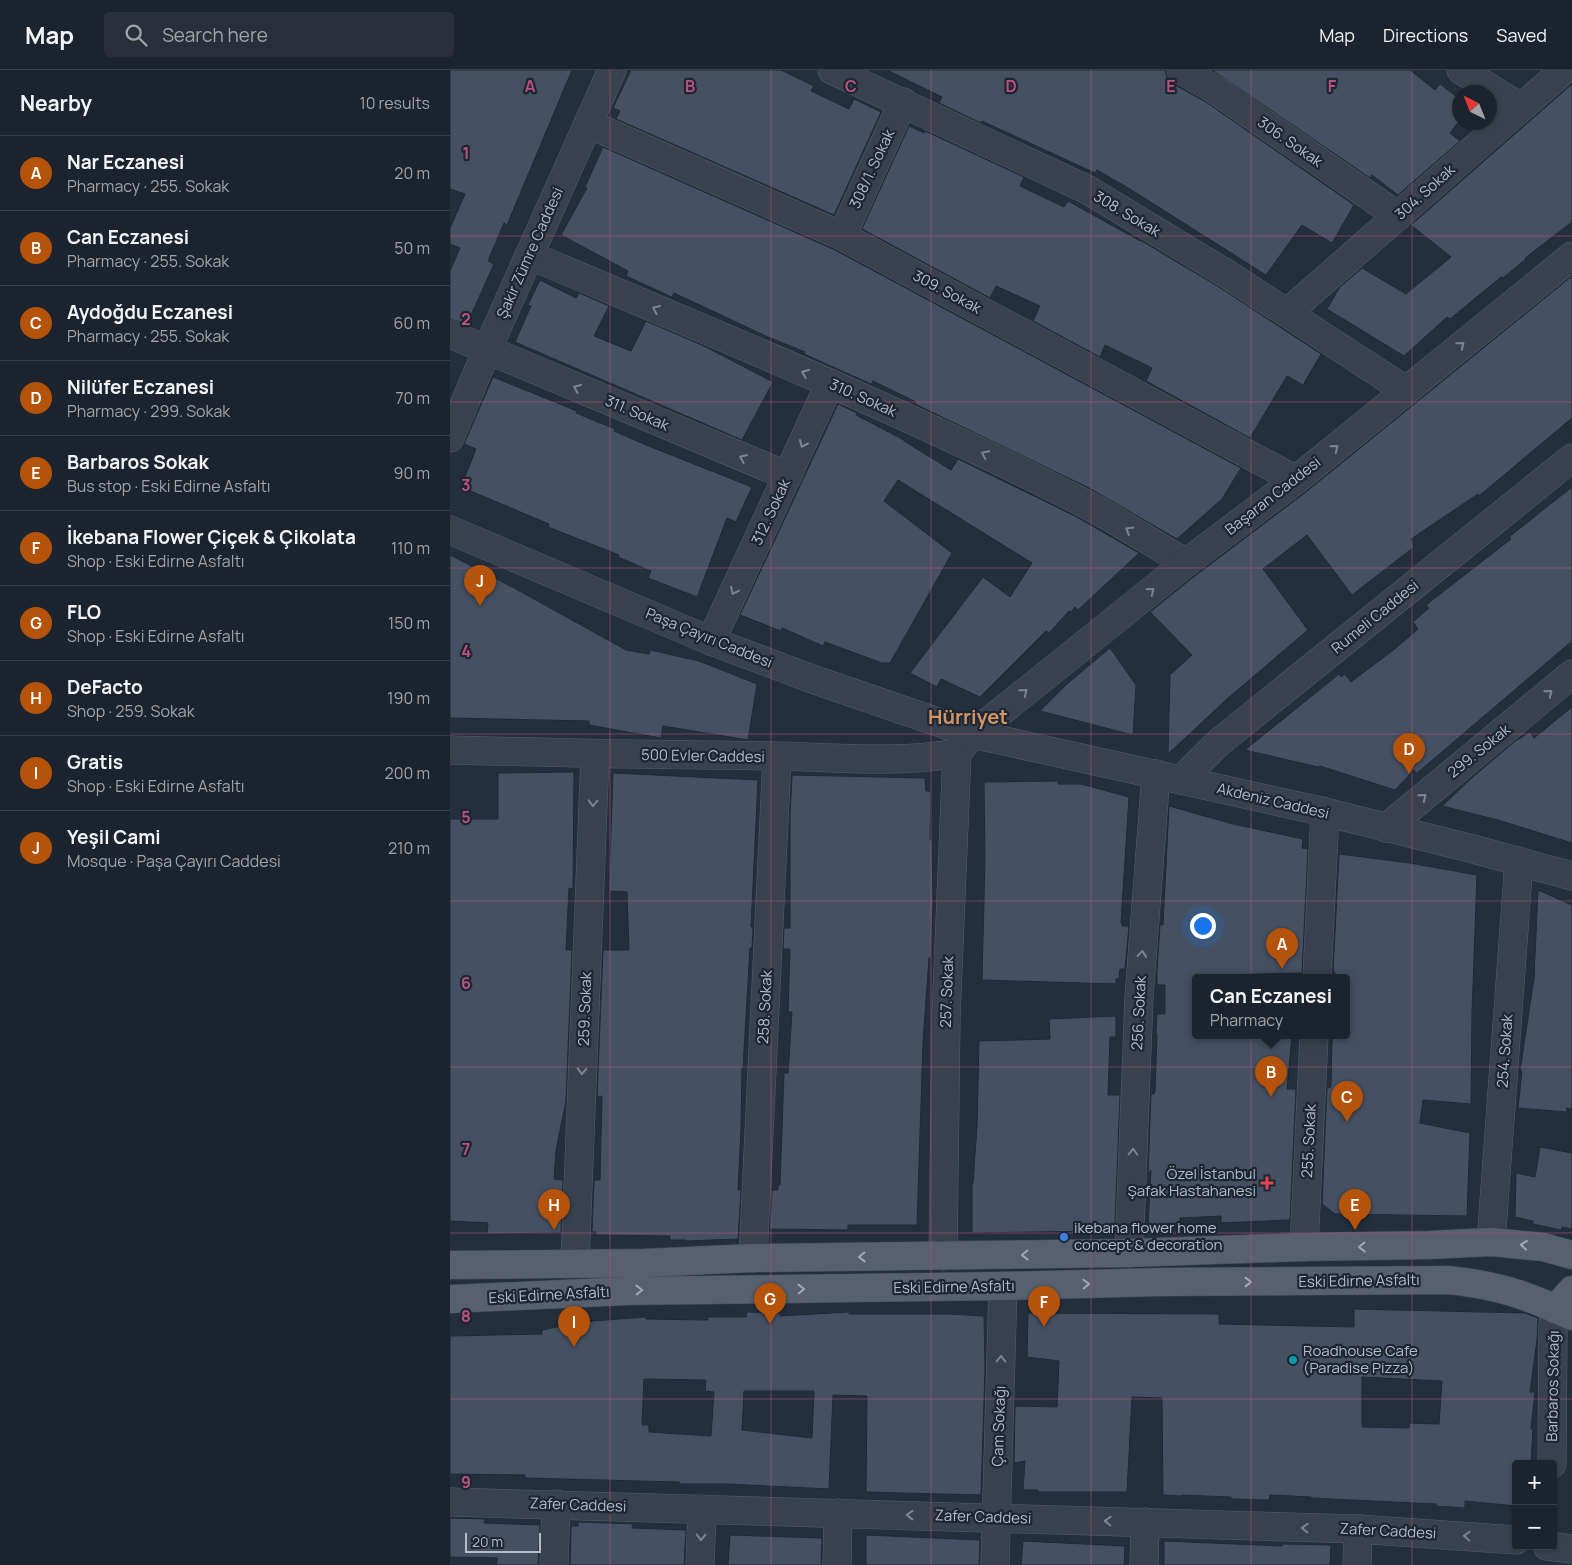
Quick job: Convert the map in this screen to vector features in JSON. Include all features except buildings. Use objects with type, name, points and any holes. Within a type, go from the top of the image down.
[{"type":"main road","name":"Eski Edirne Asfaltı","points":[[450,1265],[643,1263],[753,1258],[1129,1253],[1491,1242],[1543,1247],[1572,1255]]},
{"type":"main road","points":[[942,1256],[955,1276],[965,1286]]},
{"type":"main road","name":"Eski Edirne Asfaltı","points":[[450,1299],[628,1290],[1448,1280],[1476,1283],[1534,1299],[1566,1305]]},
{"type":"street","name":"Şakir Zümre Caddesi","points":[[450,438],[487,350],[612,70]]},
{"type":"street","name":"308. Sokak","points":[[832,70],[1088,190],[1227,274],[1405,390]]},
{"type":"street","name":"306. Sokak","points":[[1181,70],[1214,89],[1398,216]]},
{"type":"street","points":[[1460,70],[1520,107]]},
{"type":"street","name":"304. Sokak","points":[[1286,313],[1564,70]]},
{"type":"street","name":"308/1. Sokak","points":[[842,236],[903,102]]},
{"type":"street","name":"309. Sokak","points":[[589,124],[842,236],[1296,480]]},
{"type":"street","name":"310. Sokak","points":[[529,255],[830,383],[959,441],[1075,499],[1186,564]]},
{"type":"street","name":"Başaran Caddesi","points":[[964,743],[1186,564],[1296,480],[1572,256]]},
{"type":"street","name":"311. Sokak","points":[[450,334],[788,476]]},
{"type":"street","name":"312. Sokak","points":[[711,641],[830,383]]},
{"type":"street","name":"Rumeli Caddesi","points":[[1169,777],[1218,743],[1572,458]]},
{"type":"street","name":"Paşa Çayırı Caddesi","points":[[450,530],[711,641],[815,680],[964,743]]},
{"type":"street","name":"299. Sokak","points":[[1386,828],[1572,674]]},
{"type":"street","name":"Akdeniz Caddesi","points":[[964,743],[1169,777],[1325,812],[1572,876]]},
{"type":"street","name":"500 Evler Caddesi","points":[[450,750],[595,755],[884,758],[936,757],[964,743]]},
{"type":"street","name":"257. Sokak","points":[[942,1256],[946,1017],[964,743]]},
{"type":"street","name":"259. Sokak","points":[[575,1263],[595,755]]},
{"type":"street","name":"258. Sokak","points":[[753,1258],[777,756]]},
{"type":"street","name":"256. Sokak","points":[[1129,1253],[1139,996],[1169,777]]},
{"type":"street","points":[[1317,974],[1325,812]]},
{"type":"street","name":"254. Sokak","points":[[1491,1242],[1519,861]]},
{"type":"street","name":"255. Sokak","points":[[1304,1247],[1314,1039]]},
{"type":"street","name":"Çam Sokağı","points":[[996,1565],[1003,1286]]},
{"type":"street","name":"Barbaros Sokağı","points":[[1552,1460],[1553,1326],[1566,1305]]},
{"type":"street","name":"Zafer Caddesi","points":[[450,1502],[1358,1529],[1512,1540]]},
{"type":"street","points":[[554,1565],[556,1504]]},
{"type":"street","points":[[700,1565],[702,1509]]},
{"type":"street","points":[[837,1565],[838,1513]]},
{"type":"street","points":[[1144,1565],[1145,1522]]},
{"type":"street","points":[[1357,1565],[1358,1529]]},
{"type":"place","name":"Yeşil Cami","points":[[480,606]]},
{"type":"place","name":"Nilüfer Eczanesi","points":[[1409,774]]},
{"type":"place","name":"Nar Eczanesi","points":[[1282,969]]},
{"type":"place","name":"Can Eczanesi","points":[[1271,1097]]},
{"type":"place","name":"Aydoğdu Eczanesi","points":[[1347,1122]]},
{"type":"place","name":"Özel İstanbul Şafak Hastahanesi","points":[[1267,1183]]},
{"type":"place","name":"DeFacto","points":[[554,1230]]},
{"type":"place","name":"Barbaros Sokak","points":[[1355,1230]]},
{"type":"place","name":"ikebana flower home concept & decoration","points":[[1064,1237]]},
{"type":"place","name":"FLO","points":[[770,1324]]},
{"type":"place","name":"İkebana Flower Çiçek & Çikolata","points":[[1044,1327]]},
{"type":"place","name":"Gratis","points":[[574,1347]]},
{"type":"place","name":"Roadhouse Cafe (Paradise Pizza)","points":[[1293,1360]]},
{"type":"district","name":"Hürriyet","points":[[968,717]]}]
